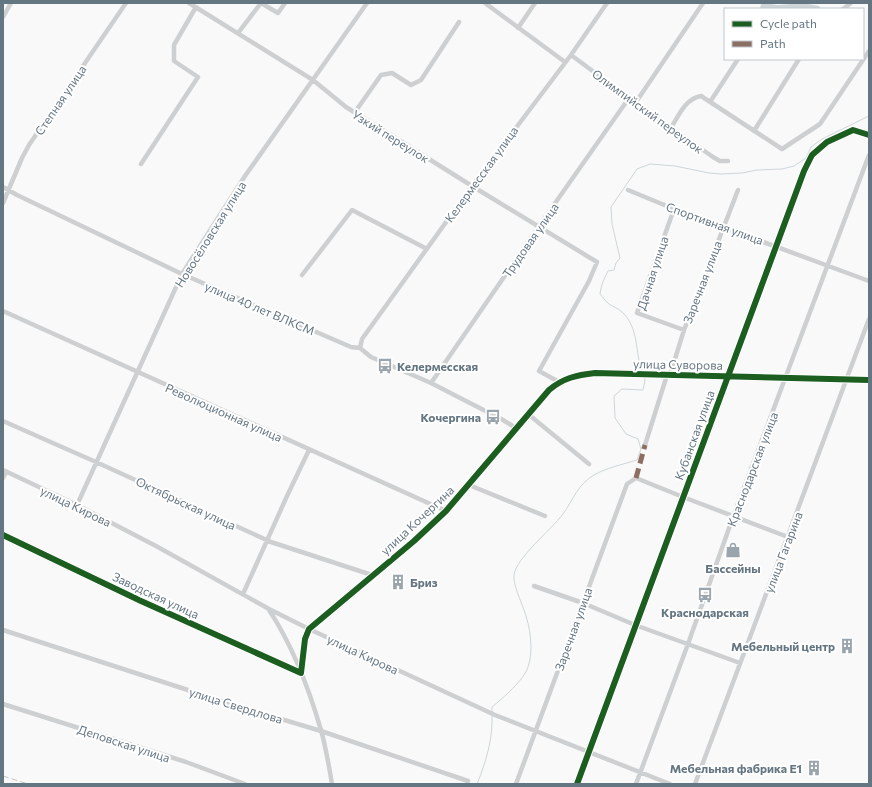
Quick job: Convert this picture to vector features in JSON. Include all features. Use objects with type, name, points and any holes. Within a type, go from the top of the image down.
[{"type":"street","points":[[3,16],[11,3]]},
{"type":"street","name":"Степная улица","points":[[3,203],[29,145],[126,3]]},
{"type":"street","name":"Узкий переулок","points":[[190,3],[313,80],[355,112],[472,186],[597,262],[589,281],[539,371],[559,382]]},
{"type":"street","points":[[238,33],[261,3],[278,13],[285,3]]},
{"type":"street","name":"Новосёловская улица","points":[[76,505],[182,274],[245,176],[367,3]]},
{"type":"street","points":[[485,3],[565,62]]},
{"type":"street","points":[[518,28],[535,3]]},
{"type":"street","name":"Келермесская улица","points":[[360,348],[362,339],[472,186],[571,54],[607,3]]},
{"type":"street","points":[[636,102],[703,3]]},
{"type":"street","points":[[142,164],[198,77],[174,61],[174,45],[196,7]]},
{"type":"street","points":[[355,112],[381,75],[392,72],[411,85],[421,80],[459,22]]},
{"type":"street","name":"Олимпийский переулок","points":[[571,54],[629,98],[713,157],[720,161],[728,161]]},
{"type":"street","points":[[710,102],[737,60]]},
{"type":"street","points":[[754,131],[798,60]]},
{"type":"street","points":[[671,128],[684,106],[692,98],[701,96],[782,149],[820,124],[863,60]]},
{"type":"street","name":"Трудовая улица","points":[[431,383],[629,98]]},
{"type":"street","name":"Кубанская улица","points":[[577,784],[804,171],[812,155],[827,142],[853,130],[869,135]]},
{"type":"street","name":"Краснодарская улица","points":[[636,784],[869,155]]},
{"type":"street","name":"улица 40 лет ВЛКСМ","points":[[3,187],[182,274],[351,347],[360,348],[371,357],[431,383],[516,428]]},
{"type":"street","name":"Спортивная улица","points":[[628,190],[674,209],[724,226],[827,266],[869,280]]},
{"type":"street","name":"Заречная улица","points":[[645,445],[684,330],[738,190]]},
{"type":"street","name":"Дачная улица","points":[[674,209],[636,313],[684,330]]},
{"type":"street","points":[[302,275],[352,210],[427,249]]},
{"type":"street","name":"Революционная улица","points":[[3,311],[446,511]]},
{"type":"street","name":"улица Гагарина","points":[[695,784],[869,319]]},
{"type":"street","name":"улица Суворова","points":[[559,382],[579,375],[595,374],[651,374],[869,380]]},
{"type":"street","name":"улица Кочергина","points":[[309,629],[414,541],[446,511],[549,390],[559,382]]},
{"type":"street","points":[[528,414],[589,464]]},
{"type":"street","name":"Октябрьская улица","points":[[3,421],[268,540],[372,576]]},
{"type":"street","points":[[243,594],[286,496],[309,450]]},
{"type":"street","points":[[3,478],[4,471]]},
{"type":"street","name":"улица Кирова","points":[[4,471],[76,505],[156,546],[309,629],[487,712],[670,784]]},
{"type":"street","name":"Заречная улица","points":[[516,784],[627,484],[636,478],[682,497]]},
{"type":"street","points":[[469,484],[545,516]]},
{"type":"street","points":[[682,497],[788,537]]},
{"type":"street","name":"Заводская улица","points":[[3,535],[141,601],[301,673]]},
{"type":"street","points":[[534,586],[583,603],[740,663]]},
{"type":"street","points":[[268,608],[285,638],[301,673],[321,731],[332,784]]},
{"type":"street","points":[[301,673],[305,639],[309,629]]},
{"type":"street","name":"улица Свердлова","points":[[3,630],[217,700],[321,731],[468,781]]},
{"type":"street","name":"Деповская улица","points":[[3,704],[186,762],[245,784]]},
{"type":"shaded area","points":[[803,3],[819,6],[820,8],[760,8],[761,4],[778,5]]},
{"type":"waterway","points":[[642,372],[636,340],[631,325],[622,312],[606,302],[600,294],[608,271],[614,270],[616,263],[620,258],[612,224],[611,207],[637,169],[650,164],[675,166],[721,174],[782,169],[794,166],[806,158],[811,147],[822,139],[869,116]]},
{"type":"waterway","points":[[492,712],[492,707],[513,688],[526,672],[530,660],[531,646],[529,631],[526,616],[514,579],[516,568],[527,552],[558,521],[580,488],[588,479],[604,470],[637,460],[641,449],[638,439],[626,434],[615,418],[614,396],[622,389],[643,390],[645,380],[644,375]]},
{"type":"waterway","points":[[477,784],[488,750],[492,715]]},
{"type":"railway","points":[[3,776],[28,784]]},
{"type":"marked path","points":[[636,478],[645,445]]},
{"type":"cycle path","points":[[577,784],[804,171],[812,155],[827,142],[853,130],[869,135]]},
{"type":"cycle path","points":[[3,535],[141,601],[301,673],[305,639],[309,629],[414,541],[446,511],[549,390],[565,380],[576,376],[595,373],[869,380]]},
{"type":"place","name":"Келермесская","points":[[385,366]]},
{"type":"place","name":"Кочергина","points":[[493,417]]},
{"type":"place","name":"Бассейны","points":[[733,550]]},
{"type":"place","name":"Бриз","points":[[398,582]]},
{"type":"place","name":"Краснодарская","points":[[705,595]]},
{"type":"place","name":"Мебельный центр","points":[[847,646]]},
{"type":"place","name":"Мебельная фабрика Е1","points":[[814,768]]}]
